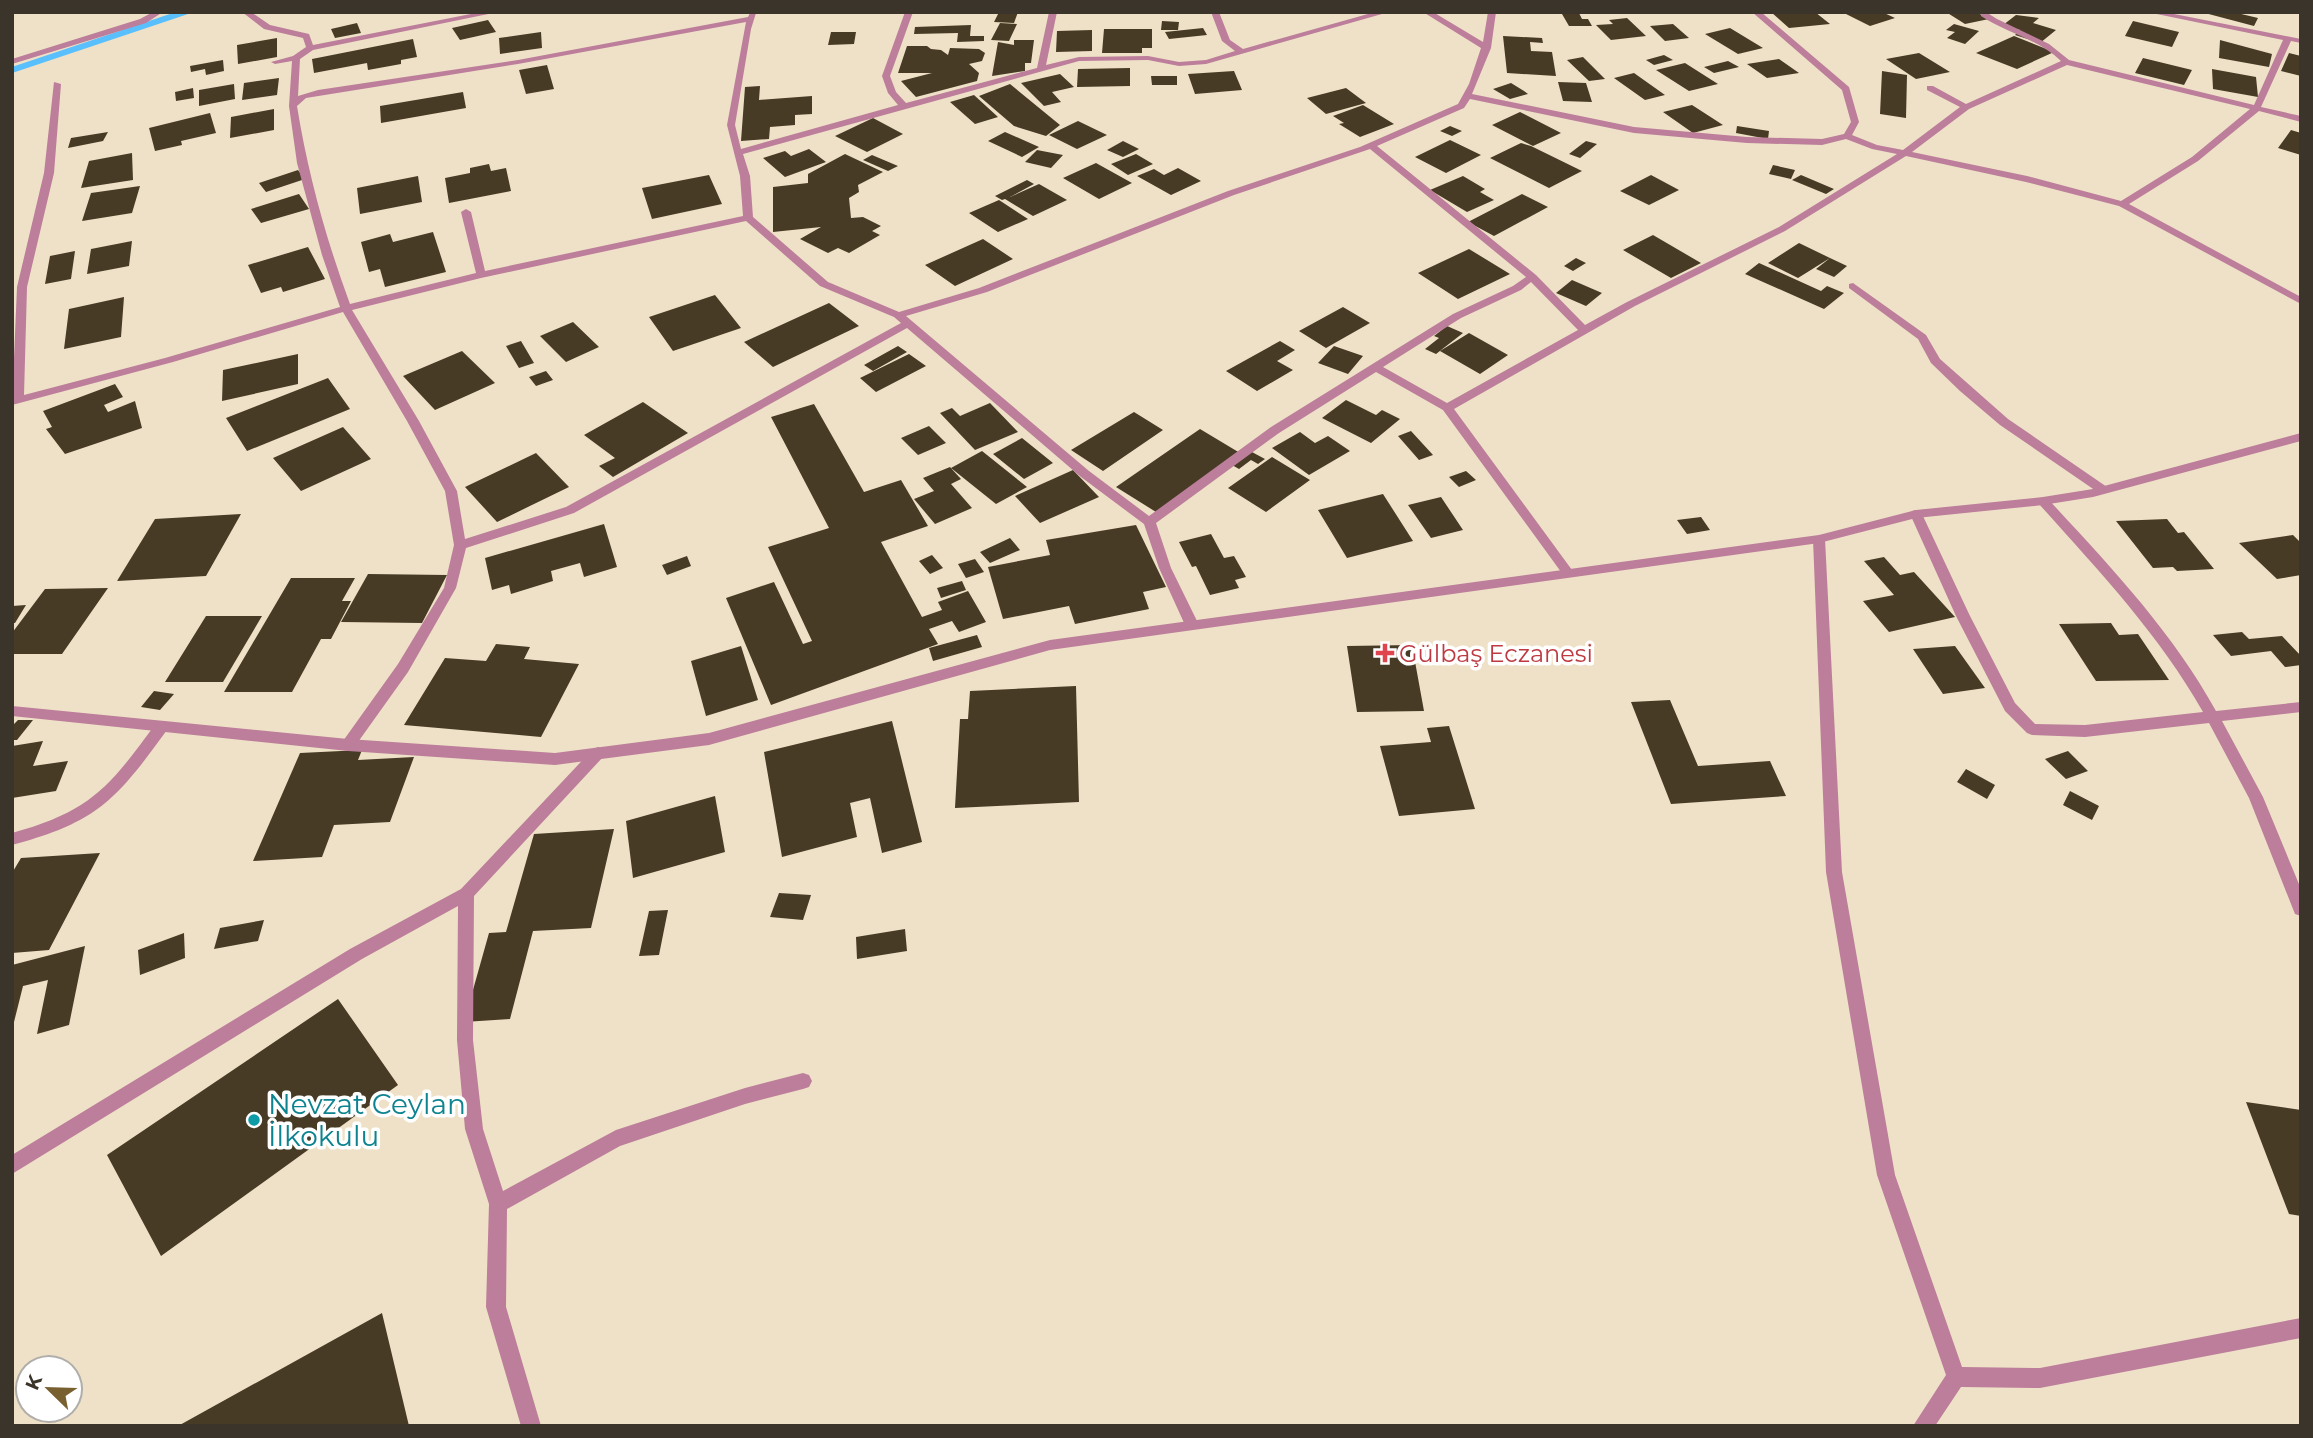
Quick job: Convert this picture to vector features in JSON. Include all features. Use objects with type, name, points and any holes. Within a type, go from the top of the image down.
[{"type":"street","points":[[12,62],[143,21],[159,12]]},
{"type":"street","points":[[246,12],[268,27],[306,36],[310,48]]},
{"type":"street","points":[[275,62],[296,58],[310,48],[494,12]]},
{"type":"street","points":[[903,105],[892,93],[886,76],[909,12]]},
{"type":"street","points":[[1041,69],[1053,12]]},
{"type":"street","points":[[1215,12],[1226,41],[1241,52]]},
{"type":"street","points":[[738,153],[903,105],[1079,59],[1148,58],[1179,64],[1206,62],[1385,12]]},
{"type":"street","points":[[1427,12],[1487,48]]},
{"type":"street","points":[[460,545],[570,510],[902,320],[1231,193],[1371,146],[1461,106],[1468,96],[1487,48],[1492,12]]},
{"type":"street","points":[[1756,12],[1846,89],[1856,122],[1847,136]]},
{"type":"street","points":[[1987,12],[1984,14],[1996,24],[2041,40],[2066,62],[2301,120]]},
{"type":"street","points":[[2151,12],[2301,41]]},
{"type":"street","points":[[293,106],[303,96],[518,62],[753,16]]},
{"type":"street","points":[[753,16],[747,29],[731,125],[745,176],[748,218],[824,284],[902,320],[1085,474],[1149,522],[1165,568],[1192,625]]},
{"type":"street","points":[[2122,204],[2195,159],[2256,109],[2288,38]]},
{"type":"street","points":[[296,58],[293,106],[302,163],[327,256],[346,309],[451,491],[460,545],[450,588],[403,668],[348,745]]},
{"type":"street","points":[[1447,408],[1632,304],[1782,229],[1905,153],[1966,107],[2066,62]]},
{"type":"street","points":[[57,84],[49,173],[17,288],[15,402],[346,309],[481,275],[748,218]]},
{"type":"street","points":[[1930,88],[1966,107]]},
{"type":"street","points":[[1468,96],[1634,130],[1747,140],[1822,142],[1847,136],[1875,147],[2027,178],[2122,204],[2301,301]]},
{"type":"street","points":[[1371,146],[1532,277],[1584,330]]},
{"type":"street","points":[[466,212],[481,275]]},
{"type":"street","points":[[1149,522],[1275,430],[1458,316],[1517,288],[1532,277]]},
{"type":"street","points":[[1853,286],[1922,337],[1936,361],[1964,389],[2004,422],[2103,490]]},
{"type":"street","points":[[1377,368],[1447,408],[1568,573]]},
{"type":"street","points":[[12,711],[348,745],[555,759],[709,739],[1050,645],[1819,539],[1916,513],[2043,501],[2103,490],[2301,437]]},
{"type":"street","points":[[2043,501],[2133,600],[2171,650],[2256,797],[2301,909]]},
{"type":"street","points":[[1916,513],[1963,615],[2010,707],[2032,729],[2085,732],[2301,707]]},
{"type":"street","points":[[1819,539],[1834,872],[1886,1175],[1956,1377]]},
{"type":"street","points":[[12,839],[31,834],[89,809],[127,772],[162,726]]},
{"type":"street","points":[[12,1166],[356,954],[466,894],[598,753]]},
{"type":"street","points":[[466,894],[465,1040],[474,1129],[498,1204],[496,1307],[531,1426]]},
{"type":"street","points":[[498,1204],[617,1139],[745,1096],[803,1081]]},
{"type":"street","points":[[1956,1377],[2040,1378],[2301,1328]]},
{"type":"street","points":[[1923,1426],[1956,1377]]},
{"type":"building","points":[[999,12],[1018,12],[1014,23],[994,22]]},
{"type":"building","points":[[1771,12],[1815,12],[1830,24],[1789,28]]},
{"type":"building","points":[[1842,12],[1882,12],[1895,18],[1870,26]]},
{"type":"building","points":[[1946,12],[1976,12],[1989,19],[1965,24]]},
{"type":"building","points":[[2201,12],[2233,12],[2258,18],[2254,26]]},
{"type":"building","points":[[1579,13],[1582,19],[1588,19],[1592,26],[1569,26],[1562,14]]},
{"type":"building","points":[[2016,15],[2039,18],[2033,23],[2056,30],[2040,43],[2015,35],[2020,30],[2003,25]]},
{"type":"building","points":[[1627,18],[1646,36],[1611,40],[1596,25],[1613,24],[1609,20]]},
{"type":"building","points":[[488,20],[496,32],[460,40],[452,28]]},
{"type":"building","points":[[1162,21],[1179,22],[1178,30],[1161,30]]},
{"type":"building","points":[[2133,21],[2179,32],[2172,47],[2125,36]]},
{"type":"building","points":[[357,23],[361,33],[335,38],[331,29]]},
{"type":"building","points":[[1000,23],[1017,24],[1009,41],[991,40]]},
{"type":"building","points":[[1673,24],[1689,38],[1665,41],[1650,26]]},
{"type":"building","points":[[1954,24],[1979,31],[1965,44],[1947,38],[1955,32],[1946,30]]},
{"type":"building","points":[[971,25],[970,36],[984,36],[984,41],[957,42],[958,33],[914,34],[915,27]]},
{"type":"building","points":[[1203,28],[1207,35],[1169,39],[1165,32]]},
{"type":"building","points":[[1730,28],[1763,48],[1738,54],[1705,34]]},
{"type":"building","points":[[1104,29],[1152,29],[1152,48],[1142,48],[1142,53],[1102,53]]},
{"type":"building","points":[[1092,30],[1092,51],[1056,52],[1057,31]]},
{"type":"building","points":[[541,32],[542,48],[500,54],[499,38]]},
{"type":"building","points":[[831,32],[856,32],[854,44],[828,45]]},
{"type":"building","points":[[1503,36],[1542,38],[1543,43],[1530,42],[1531,51],[1552,52],[1556,76],[1507,73]]},
{"type":"building","points":[[2014,36],[2054,52],[2017,69],[1976,53]]},
{"type":"building","points":[[277,38],[277,57],[238,64],[237,45]]},
{"type":"building","points":[[413,39],[417,57],[401,60],[401,64],[368,70],[367,63],[314,73],[312,59]]},
{"type":"building","points":[[1014,40],[1034,40],[1031,63],[1025,63],[1025,71],[992,76],[998,42],[1014,45]]},
{"type":"building","points":[[2220,40],[2272,54],[2269,67],[2219,58]]},
{"type":"building","points":[[907,46],[927,46],[948,55],[950,48],[979,49],[985,53],[982,61],[969,64],[979,73],[977,81],[916,97],[901,81],[932,73],[898,73]]},
{"type":"building","points":[[1919,53],[1950,72],[1916,79],[1886,59]]},
{"type":"building","points":[[2289,53],[2301,56],[2301,76],[2281,71]]},
{"type":"building","points":[[1664,55],[1673,60],[1654,65],[1646,60]]},
{"type":"building","points":[[1583,57],[1605,79],[1589,81],[1567,60]]},
{"type":"building","points":[[2143,58],[2192,70],[2184,85],[2135,73]]},
{"type":"building","points":[[1779,59],[1799,73],[1767,78],[1747,64]]},
{"type":"building","points":[[223,60],[224,71],[206,75],[205,69],[191,72],[190,66]]},
{"type":"building","points":[[1728,61],[1739,67],[1714,73],[1704,67]]},
{"type":"building","points":[[1685,63],[1718,84],[1689,91],[1656,70]]},
{"type":"building","points":[[547,65],[554,89],[526,94],[519,70]]},
{"type":"building","points":[[1130,68],[1130,86],[1077,87],[1078,69]]},
{"type":"building","points":[[2212,69],[2256,77],[2258,97],[2213,89]]},
{"type":"building","points":[[1234,71],[1242,90],[1195,94],[1188,74]]},
{"type":"building","points":[[1882,71],[1907,75],[1906,118],[1880,114]]},
{"type":"building","points":[[1634,73],[1665,95],[1645,100],[1614,78]]},
{"type":"building","points":[[1060,74],[1074,87],[1052,92],[1061,102],[1044,106],[1021,83]]},
{"type":"building","points":[[1151,76],[1177,76],[1177,85],[1152,85]]},
{"type":"building","points":[[279,78],[277,95],[242,100],[244,83]]},
{"type":"building","points":[[1558,82],[1586,83],[1592,102],[1563,101]]},
{"type":"building","points":[[1511,83],[1528,94],[1510,99],[1493,89]]},
{"type":"building","points":[[234,84],[235,99],[199,106],[199,90]]},
{"type":"building","points":[[1010,84],[1060,125],[1046,136],[1014,126],[979,96]]},
{"type":"building","points":[[760,86],[759,100],[812,96],[812,114],[795,115],[795,125],[770,127],[769,139],[741,141],[745,87]]},
{"type":"building","points":[[193,88],[194,98],[176,101],[175,92]]},
{"type":"building","points":[[1346,88],[1366,103],[1326,114],[1307,98]]},
{"type":"building","points":[[463,92],[466,108],[381,123],[380,106]]},
{"type":"building","points":[[974,95],[998,117],[975,124],[950,102]]},
{"type":"building","points":[[1363,105],[1394,124],[1360,137],[1339,124],[1344,123],[1333,116]]},
{"type":"building","points":[[1692,105],[1723,125],[1693,133],[1663,112]]},
{"type":"building","points":[[274,109],[274,130],[230,138],[231,117]]},
{"type":"building","points":[[1520,112],[1561,133],[1533,146],[1492,125]]},
{"type":"building","points":[[210,113],[216,133],[181,141],[182,145],[155,151],[149,128]]},
{"type":"building","points":[[873,118],[903,134],[867,152],[835,136]]},
{"type":"building","points":[[1078,121],[1107,135],[1077,149],[1049,135]]},
{"type":"building","points":[[1450,126],[1462,131],[1452,136],[1440,131]]},
{"type":"building","points":[[1737,126],[1769,131],[1768,139],[1736,133]]},
{"type":"building","points":[[2291,130],[2301,133],[2301,155],[2278,148]]},
{"type":"building","points":[[108,132],[103,141],[68,148],[71,138]]},
{"type":"building","points":[[1005,132],[1039,147],[1022,157],[988,141]]},
{"type":"building","points":[[1450,140],[1481,155],[1446,173],[1415,157]]},
{"type":"building","points":[[1123,141],[1139,149],[1123,157],[1107,150]]},
{"type":"building","points":[[1586,141],[1597,144],[1580,158],[1569,154]]},
{"type":"building","points":[[1521,143],[1582,171],[1549,188],[1490,158]]},
{"type":"building","points":[[809,149],[826,162],[785,177],[763,158],[785,151],[791,156]]},
{"type":"building","points":[[1037,150],[1063,155],[1051,168],[1025,162]]},
{"type":"building","points":[[132,153],[133,180],[81,188],[89,161]]},
{"type":"building","points":[[845,154],[883,172],[858,185],[859,192],[849,198],[851,218],[863,217],[881,226],[872,231],[880,235],[849,253],[838,248],[828,253],[800,239],[821,227],[773,232],[773,187],[808,183],[808,174]]},
{"type":"building","points":[[1136,154],[1153,164],[1128,175],[1111,164]]},
{"type":"building","points":[[872,155],[898,166],[888,171],[863,160]]},
{"type":"building","points":[[1096,163],[1132,183],[1099,199],[1063,178]]},
{"type":"building","points":[[489,164],[491,171],[506,168],[511,191],[449,203],[445,178],[470,173],[470,168]]},
{"type":"building","points":[[1773,165],[1795,170],[1791,179],[1769,174]]},
{"type":"building","points":[[1178,168],[1201,181],[1171,195],[1137,176],[1154,169],[1164,175]]},
{"type":"building","points":[[298,170],[305,179],[266,192],[259,183]]},
{"type":"building","points":[[709,175],[722,204],[652,219],[642,188]]},
{"type":"building","points":[[1651,175],[1679,190],[1649,205],[1620,191]]},
{"type":"building","points":[[1801,175],[1834,189],[1826,194],[1792,180]]},
{"type":"building","points":[[418,176],[422,202],[360,214],[357,188]]},
{"type":"building","points":[[1463,176],[1485,189],[1480,192],[1494,200],[1467,212],[1430,190]]},
{"type":"building","points":[[1027,180],[1034,184],[1010,197],[1039,184],[1067,200],[1033,216],[995,196]]},
{"type":"building","points":[[140,186],[132,213],[82,221],[91,193]]},
{"type":"building","points":[[299,194],[309,209],[261,223],[251,209]]},
{"type":"building","points":[[1522,194],[1548,207],[1494,236],[1468,222]]},
{"type":"building","points":[[999,200],[1028,219],[998,232],[969,213]]},
{"type":"building","points":[[433,232],[446,272],[385,287],[380,269],[369,272],[361,242],[390,234],[393,242]]},
{"type":"building","points":[[1653,235],[1701,263],[1671,278],[1623,250]]},
{"type":"building","points":[[983,239],[1013,259],[955,286],[925,265]]},
{"type":"building","points":[[132,241],[129,266],[87,274],[91,249]]},
{"type":"building","points":[[1799,243],[1830,258],[1798,278],[1768,263]]},
{"type":"building","points":[[308,247],[325,279],[283,292],[281,287],[261,293],[248,265]]},
{"type":"building","points":[[1469,249],[1510,274],[1458,299],[1418,273]]},
{"type":"building","points":[[75,251],[71,279],[45,284],[50,256]]},
{"type":"building","points":[[1576,258],[1586,263],[1573,271],[1564,266]]},
{"type":"building","points":[[1830,258],[1847,266],[1834,277],[1816,269]]},
{"type":"building","points":[[1759,263],[1821,291],[1827,286],[1844,293],[1824,309],[1745,274]]},
{"type":"building","points":[[1572,280],[1602,293],[1586,306],[1556,293]]},
{"type":"building","points":[[715,295],[741,328],[673,351],[649,317]]},
{"type":"building","points":[[124,297],[121,337],[64,349],[69,309]]},
{"type":"building","points":[[829,303],[859,326],[773,367],[744,342]]},
{"type":"building","points":[[1343,307],[1370,323],[1326,348],[1299,331]]},
{"type":"building","points":[[573,322],[599,347],[566,362],[540,336]]},
{"type":"building","points":[[1447,326],[1463,333],[1436,354],[1425,349],[1439,338],[1434,336]]},
{"type":"building","points":[[1469,333],[1508,355],[1480,374],[1440,351]]},
{"type":"building","points":[[521,341],[534,363],[519,368],[506,346]]},
{"type":"building","points":[[1280,341],[1295,350],[1277,361],[1293,370],[1257,391],[1226,371]]},
{"type":"building","points":[[898,346],[907,352],[873,371],[864,365]]},
{"type":"building","points":[[1334,346],[1363,356],[1348,374],[1318,363]]},
{"type":"building","points":[[462,351],[495,383],[435,410],[403,376]]},
{"type":"building","points":[[298,354],[298,384],[222,401],[223,370]]},
{"type":"building","points":[[909,354],[926,366],[876,392],[860,378]]},
{"type":"building","points":[[546,371],[553,380],[536,386],[529,377]]},
{"type":"building","points":[[328,378],[350,409],[247,451],[226,418]]},
{"type":"building","points":[[115,384],[123,397],[104,405],[108,412],[135,401],[142,428],[65,454],[46,429],[52,427],[43,411]]},
{"type":"building","points":[[1346,400],[1376,415],[1382,410],[1400,419],[1371,443],[1322,418]]},
{"type":"building","points":[[643,402],[688,433],[613,477],[599,466],[615,458],[584,435]]},
{"type":"building","points":[[990,403],[1018,432],[975,450],[940,413],[952,408],[960,416]]},
{"type":"building","points":[[814,404],[864,492],[901,480],[928,526],[881,542],[922,617],[942,610],[938,602],[968,591],[986,622],[959,632],[952,621],[929,629],[938,644],[771,705],[726,598],[774,582],[803,644],[812,641],[768,547],[829,528],[771,417]]},
{"type":"building","points":[[1134,412],[1163,430],[1103,471],[1071,450]]},
{"type":"building","points":[[929,426],[946,443],[918,455],[901,438]]},
{"type":"building","points":[[343,427],[371,459],[301,491],[273,458]]},
{"type":"building","points":[[1200,429],[1240,453],[1156,512],[1116,487]]},
{"type":"building","points":[[1411,431],[1433,455],[1419,460],[1398,436]]},
{"type":"building","points":[[1300,432],[1315,443],[1328,436],[1350,451],[1309,475],[1272,448]]},
{"type":"building","points":[[1022,438],[1053,463],[1024,479],[993,454]]},
{"type":"building","points":[[982,451],[1027,487],[996,504],[951,468]]},
{"type":"building","points":[[1250,451],[1265,459],[1258,464],[1251,460],[1239,469],[1232,465]]},
{"type":"building","points":[[536,453],[569,487],[497,522],[465,487]]},
{"type":"building","points":[[1272,457],[1310,480],[1266,512],[1228,488]]},
{"type":"building","points":[[950,467],[961,479],[951,484],[972,508],[935,524],[914,499],[934,491],[923,478]]},
{"type":"building","points":[[1073,470],[1099,497],[1040,523],[1015,496]]},
{"type":"building","points":[[1466,471],[1476,480],[1459,487],[1449,477]]},
{"type":"building","points":[[1383,494],[1413,541],[1347,558],[1318,510]]},
{"type":"building","points":[[1441,497],[1463,530],[1431,538],[1408,505]]},
{"type":"building","points":[[241,514],[206,576],[117,581],[155,519]]},
{"type":"building","points":[[1701,517],[1710,530],[1687,534],[1677,520]]},
{"type":"building","points":[[2167,519],[2178,533],[2184,532],[2214,569],[2177,571],[2173,567],[2153,568],[2116,521]]},
{"type":"building","points":[[604,524],[617,567],[584,577],[580,563],[551,571],[553,581],[511,594],[509,585],[492,590],[485,558]]},
{"type":"building","points":[[1136,525],[1166,587],[1143,592],[1149,609],[1075,624],[1069,606],[1003,619],[988,567],[1050,555],[1046,540]]},
{"type":"building","points":[[1211,534],[1224,558],[1234,556],[1246,577],[1235,580],[1239,588],[1210,595],[1196,566],[1192,567],[1179,542]]},
{"type":"building","points":[[2293,535],[2301,543],[2301,575],[2277,579],[2239,543]]},
{"type":"building","points":[[1010,538],[1020,550],[990,563],[980,552]]},
{"type":"building","points":[[932,555],[943,568],[930,574],[919,561]]},
{"type":"building","points":[[687,556],[691,566],[667,575],[662,565]]},
{"type":"building","points":[[1884,557],[1900,575],[1914,572],[1955,617],[1889,632],[1863,601],[1894,595],[1864,561]]},
{"type":"building","points":[[975,559],[984,572],[966,578],[958,564]]},
{"type":"building","points":[[368,574],[447,575],[422,623],[341,622]]},
{"type":"building","points":[[291,578],[355,578],[342,601],[351,601],[331,639],[321,639],[292,692],[224,692]]},
{"type":"building","points":[[962,581],[966,590],[941,598],[937,588]]},
{"type":"building","points":[[108,588],[62,654],[12,654],[12,633],[45,589]]},
{"type":"building","points":[[26,605],[15,623],[12,623],[12,606]]},
{"type":"building","points":[[206,616],[262,616],[223,682],[165,682]]},
{"type":"building","points":[[2111,623],[2119,635],[2138,634],[2169,680],[2096,681],[2059,624]]},
{"type":"building","points":[[2242,632],[2249,639],[2282,636],[2301,656],[2301,665],[2285,667],[2271,651],[2231,656],[2213,635]]},
{"type":"building","points":[[977,635],[982,647],[933,661],[929,648]]},
{"type":"building","points":[[496,644],[530,647],[524,659],[579,664],[541,737],[404,725],[445,658],[486,661]]},
{"type":"building","points":[[1412,645],[1424,711],[1357,712],[1347,646]]},
{"type":"building","points":[[741,646],[758,700],[706,716],[691,661]]},
{"type":"building","points":[[1955,646],[1985,688],[1943,694],[1913,649]]},
{"type":"building","points":[[1076,686],[1079,802],[955,808],[960,719],[968,719],[970,691]]},
{"type":"building","points":[[154,691],[174,694],[160,710],[141,707]]},
{"type":"building","points":[[1670,700],[1698,766],[1770,761],[1786,796],[1671,804],[1631,702]]},
{"type":"building","points":[[18,720],[33,720],[17,740],[12,740],[12,726]]},
{"type":"building","points":[[892,721],[922,842],[882,853],[870,798],[850,803],[857,837],[782,857],[764,752]]},
{"type":"building","points":[[1449,726],[1475,809],[1399,816],[1380,746],[1431,742],[1427,728]]},
{"type":"building","points":[[43,741],[33,766],[68,761],[56,791],[12,798],[12,746]]},
{"type":"building","points":[[362,750],[358,760],[414,757],[390,822],[334,825],[322,857],[253,861],[300,753]]},
{"type":"building","points":[[2068,751],[2088,771],[2066,779],[2045,759]]},
{"type":"building","points":[[1966,769],[1995,785],[1987,799],[1957,782]]},
{"type":"building","points":[[2070,791],[2099,806],[2092,820],[2063,805]]},
{"type":"building","points":[[715,796],[725,852],[633,878],[626,821]]},
{"type":"building","points":[[614,829],[591,928],[533,931],[510,1019],[464,1022],[489,933],[506,932],[534,834]]},
{"type":"building","points":[[100,853],[49,950],[12,953],[12,873],[21,858]]},
{"type":"building","points":[[779,893],[811,895],[803,920],[770,917]]},
{"type":"building","points":[[668,910],[659,955],[639,956],[649,911]]},
{"type":"building","points":[[264,920],[258,941],[214,949],[220,928]]},
{"type":"building","points":[[905,929],[907,951],[857,959],[856,937]]},
{"type":"building","points":[[184,933],[185,958],[140,975],[138,950]]},
{"type":"building","points":[[85,946],[69,1025],[37,1034],[48,980],[23,986],[12,1030],[12,965]]},
{"type":"building","name":"Nevzat Ceylan İlkokulu","points":[[338,999],[398,1085],[161,1256],[107,1155]]},
{"type":"building","points":[[2246,1102],[2301,1110],[2301,1216],[2289,1214]]},
{"type":"building","points":[[382,1313],[409,1426],[178,1426]]},
{"type":"waterway","points":[[12,70],[185,12]]},
{"type":"place","name":"Gülbaş Eczanesi","points":[[1385,653]]},
{"type":"place","name":"Nevzat Ceylan İlkokulu","points":[[254,1120]]}]
